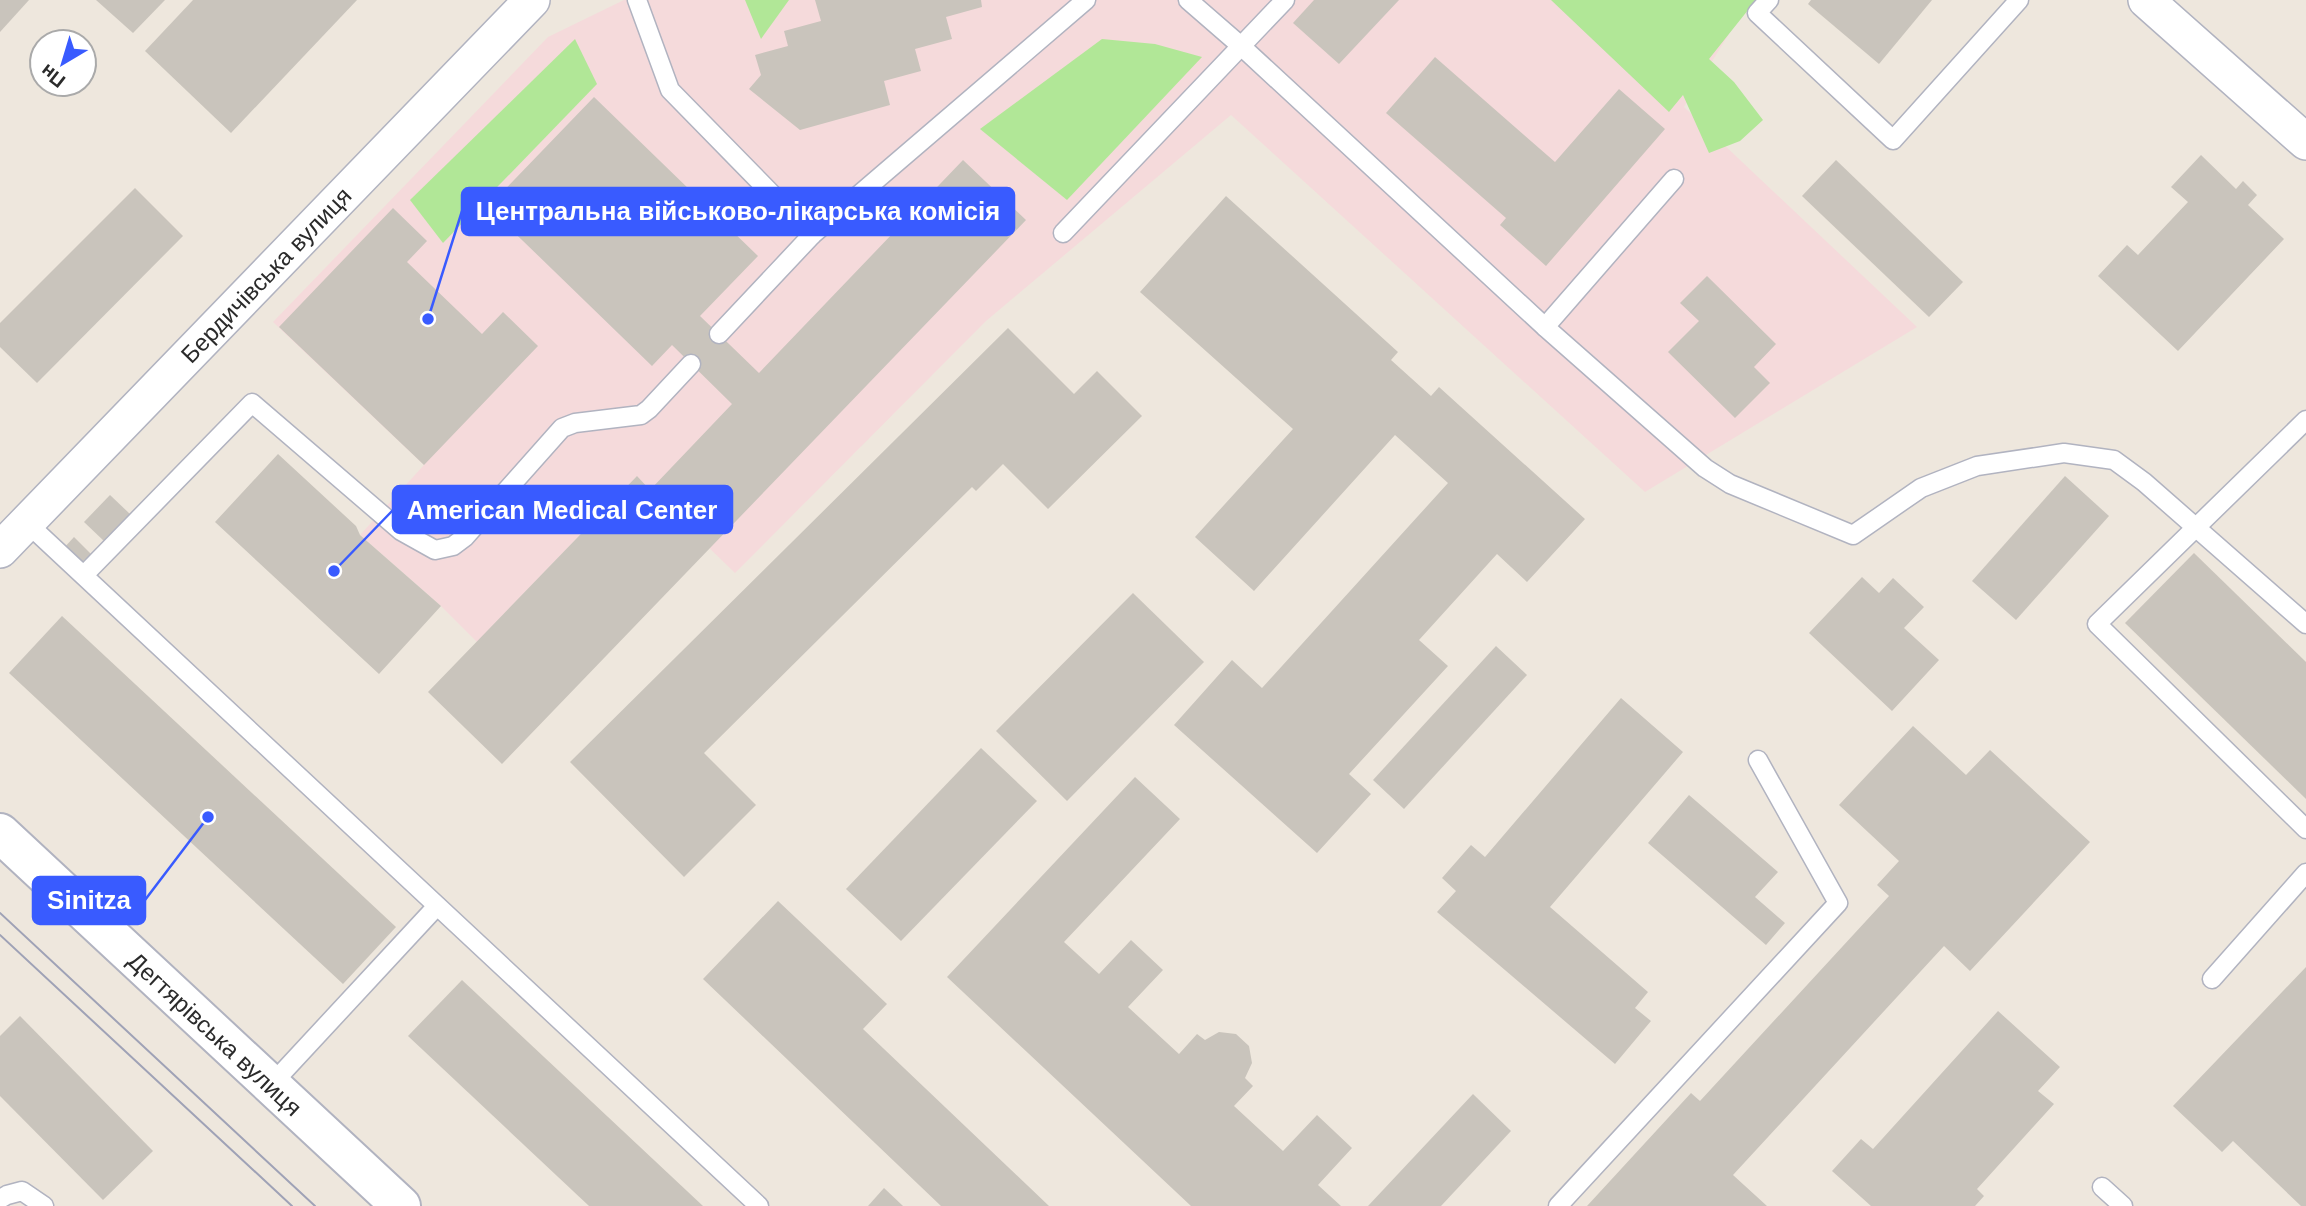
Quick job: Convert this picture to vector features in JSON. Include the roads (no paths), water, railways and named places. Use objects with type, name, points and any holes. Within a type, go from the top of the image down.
[{"type":"main road","name":"Дегтярівська вулиця","points":[[0,833],[401,1206]]},
{"type":"street","name":"Бердичівська вулиця","points":[[0,550],[532,0]]},
{"type":"street","points":[[2146,0],[2306,142]]},
{"type":"lane","points":[[636,0],[670,90],[812,235]]},
{"type":"lane","points":[[719,334],[812,235],[1086,0]]},
{"type":"lane","points":[[1188,0],[1545,327],[1705,468],[1730,484],[1853,535],[1920,488],[1978,466],[2064,453],[2115,460],[2306,624]]},
{"type":"lane","points":[[1063,233],[1285,0]]},
{"type":"lane","points":[[1769,0],[1757,13],[1894,140],[2019,0]]},
{"type":"lane","points":[[1545,327],[1674,179]]},
{"type":"lane","points":[[84,575],[252,403],[401,531],[435,550],[453,546],[465,537],[562,428],[640,415],[649,409],[691,364]]},
{"type":"lane","points":[[2306,420],[2096,624],[2306,829]]},
{"type":"lane","points":[[26,522],[759,1206]]},
{"type":"lane","points":[[1558,1206],[1838,903],[1758,760]]},
{"type":"lane","points":[[2212,979],[2306,873]]},
{"type":"lane","points":[[270,1086],[438,906]]},
{"type":"lane","points":[[2102,1187],[2123,1206]]},
{"type":"lane","points":[[0,1199],[22,1191],[44,1206]]},
{"type":"tram line","points":[[0,913],[315,1206]]},
{"type":"tram line","points":[[0,935],[292,1206]]},
{"type":"place","name":"Центральна військово-лікарська комісія","points":[[428,319]]},
{"type":"place","name":"American Medical Center","points":[[334,571]]},
{"type":"place","name":"Sinitza","points":[[208,817]]}]
